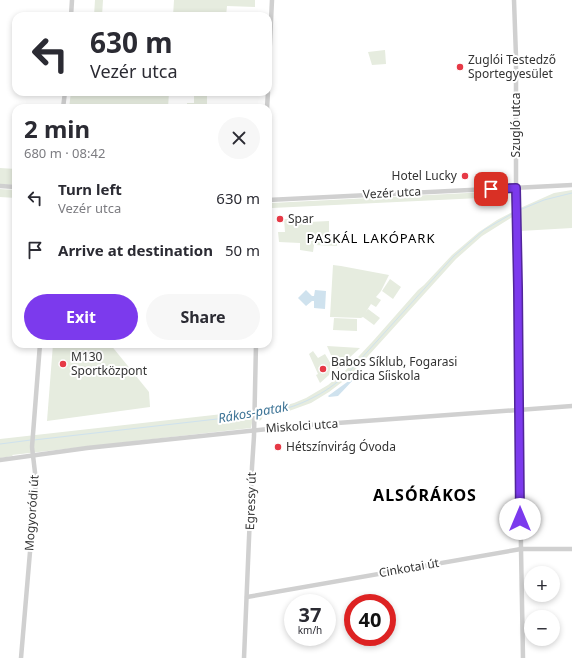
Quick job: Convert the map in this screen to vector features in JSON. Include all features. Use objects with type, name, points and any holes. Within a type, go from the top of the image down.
[{"type":"street","points":[[71,12],[72,0]]},
{"type":"street","points":[[271,12],[272,0]]},
{"type":"street","name":"Szugló utca","points":[[514,0],[516,57],[516,216],[520,549],[523,658]]},
{"type":"street","name":"Vezér utca","points":[[272,200],[572,185]]},
{"type":"street","points":[[0,186],[12,187]]},
{"type":"street","name":"Mogyoródi út","points":[[21,658],[36,481],[32,447],[40,348]]},
{"type":"street","name":"Egressy út","points":[[244,658],[255,417],[256,348]]},
{"type":"street","name":"Miskolci utca","points":[[0,460],[88,448],[254,430],[572,406]]},
{"type":"street","name":"Cinkotai út","points":[[247,597],[520,549],[572,549]]},
{"type":"shaded area","points":[[95,0],[103,0],[102,12],[94,12]]},
{"type":"shaded area","points":[[174,0],[255,0],[255,7],[227,6],[226,12],[173,12]]},
{"type":"shaded area","points":[[385,50],[386,64],[372,65],[368,52]]},
{"type":"shaded area","points":[[70,96],[169,96],[168,104],[70,104]]},
{"type":"shaded area","points":[[194,96],[207,96],[207,104],[187,104],[194,103]]},
{"type":"shaded area","points":[[0,168],[12,169],[12,185],[0,184]]},
{"type":"shaded area","points":[[0,189],[12,190],[12,198],[0,197]]},
{"type":"shaded area","points":[[572,190],[572,228],[520,231],[519,213],[482,236],[456,259],[346,379],[311,403],[289,411],[263,416],[261,420],[252,423],[251,428],[12,455],[13,456],[0,458],[0,439],[276,408],[306,398],[328,385],[345,371],[418,290],[452,255],[479,232],[518,209],[554,193]]},
{"type":"shaded area","points":[[507,191],[508,193],[507,195],[501,197],[272,208],[272,203]]},
{"type":"shaded area","points":[[284,219],[288,219],[289,223],[329,221],[329,235],[337,234],[337,246],[314,245],[313,252],[300,250],[300,243],[279,242],[278,232],[285,232]]},
{"type":"shaded area","points":[[333,265],[389,275],[381,291],[376,297],[381,300],[376,307],[371,304],[365,313],[368,309],[380,318],[374,325],[363,317],[330,317]]},
{"type":"shaded area","points":[[390,279],[401,287],[393,299],[382,291]]},
{"type":"shaded area","points":[[334,318],[357,319],[357,331],[333,330]]},
{"type":"shaded area","points":[[327,346],[360,348],[337,369]]},
{"type":"shaded area","name":"M130 Sportközpont","points":[[53,348],[113,348],[149,392],[150,407],[47,421]]},
{"type":"shaded area","name":"Babos Síklub, Fogarasi Nordica Síiskola","points":[[313,351],[318,358],[325,354],[331,364],[329,375],[320,383],[316,375],[318,374],[309,354]]},
{"type":"water","points":[[306,290],[312,296],[314,296],[315,290],[326,291],[325,309],[314,308],[314,301],[306,306],[298,298]]},
{"type":"water","points":[[354,377],[355,378],[338,396],[328,396]]},
{"type":"waterway","name":"Rákos-patak","points":[[517,211],[544,200],[572,193]]},
{"type":"waterway","name":"Rákos-patak","points":[[257,414],[273,412],[295,406],[320,394],[337,382],[349,372],[454,256],[484,230],[515,212]]},
{"type":"waterway","name":"Rákos-patak","points":[[34,440],[252,415]]},
{"type":"waterway","name":"Rákos-patak","points":[[0,444],[31,440]]},
{"type":"place","name":"Zuglói Testedző Sportegyesület","points":[[460,67]]},
{"type":"place","name":"Hotel Lucky","points":[[465,176]]},
{"type":"place","name":"Spar","points":[[280,219]]},
{"type":"place","name":"M130 Sportközpont","points":[[63,364]]},
{"type":"place","name":"Babos Síklub, Fogarasi Nordica Síiskola","points":[[323,369]]},
{"type":"place","name":"Hétszínvirág Óvoda","points":[[278,447]]},
{"type":"district","name":"PASKÁL LAKÓPARK","points":[[371,238]]},
{"type":"district","name":"ALSÓRÁKOS","points":[[425,495]]},
{"type":"route","points":[[491,189],[516,188],[520,519]]}]
